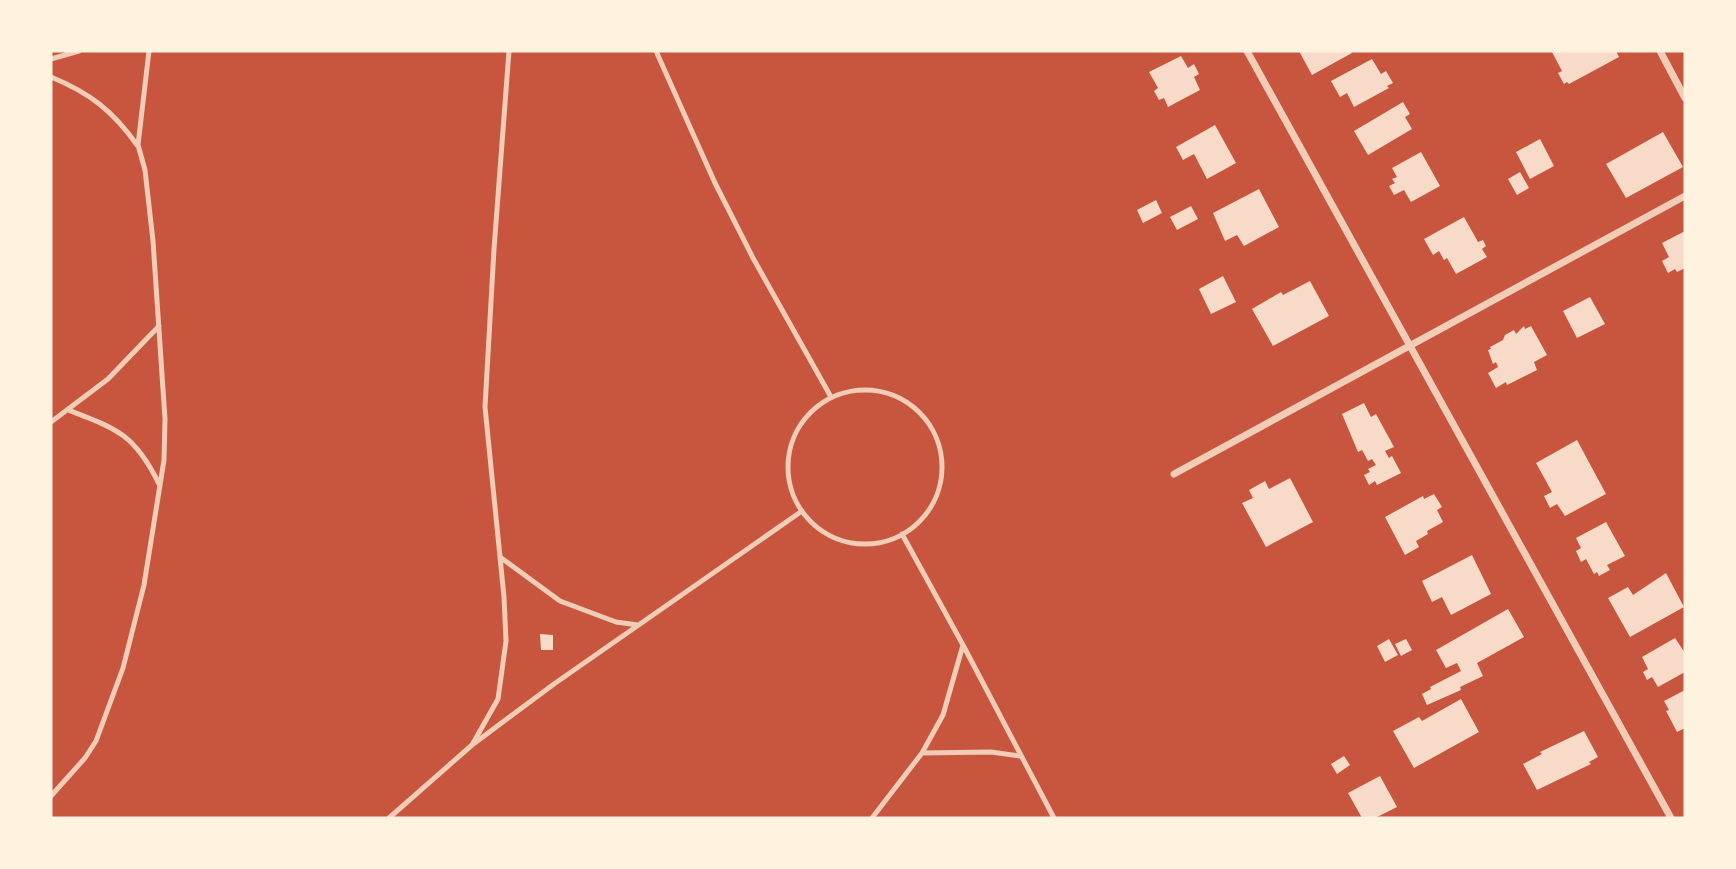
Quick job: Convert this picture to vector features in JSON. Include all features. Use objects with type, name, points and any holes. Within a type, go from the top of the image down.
[{"type":"street","points":[[1247,51],[1671,818]]},
{"type":"street","points":[[1660,51],[1685,99]]},
{"type":"street","points":[[1174,474],[1685,196]]},
{"type":"lane","points":[[51,59],[79,51]]},
{"type":"lane","points":[[138,145],[149,51]]},
{"type":"lane","points":[[472,745],[498,699],[506,641],[485,407],[509,51]]},
{"type":"lane","points":[[656,51],[715,183],[753,258],[831,397]]},
{"type":"lane","points":[[51,77],[71,85],[98,102],[119,119],[138,145],[145,170],[153,241],[165,419],[164,460],[144,586],[123,668],[96,741],[85,758],[51,796]]},
{"type":"lane","points":[[51,422],[108,379],[159,326]]},
{"type":"lane","points":[[854,390],[878,390],[900,397],[920,411],[933,431],[941,453],[942,477],[935,500],[921,520],[902,534],[876,542],[848,542],[830,536],[814,525],[792,491],[788,469],[791,447],[799,426],[813,410],[831,397],[854,390]]},
{"type":"lane","points":[[68,410],[102,423],[133,442],[146,457],[160,486]]},
{"type":"lane","points":[[383,818],[391,816],[472,745],[554,684],[802,510]]},
{"type":"lane","points":[[902,534],[1054,818]]},
{"type":"lane","points":[[500,557],[560,601],[616,622],[638,625]]},
{"type":"lane","points":[[872,818],[922,753],[943,715],[963,645]]},
{"type":"lane","points":[[922,753],[990,752],[1020,756]]},
{"type":"building","points":[[1299,51],[1350,51],[1352,53],[1312,75]]},
{"type":"building","points":[[1616,51],[1619,57],[1569,84],[1564,84],[1558,73],[1562,71],[1552,52]]},
{"type":"building","points":[[1181,56],[1188,68],[1194,64],[1199,74],[1194,77],[1200,90],[1168,107],[1164,98],[1159,100],[1154,91],[1158,88],[1149,72]]},
{"type":"building","points":[[1372,59],[1381,74],[1386,71],[1393,83],[1387,86],[1389,88],[1354,107],[1347,93],[1340,97],[1331,81]]},
{"type":"building","points":[[1403,102],[1410,114],[1405,117],[1412,129],[1368,155],[1354,131]]},
{"type":"building","points":[[1215,125],[1236,163],[1207,179],[1194,154],[1183,160],[1176,147]]},
{"type":"building","points":[[1663,132],[1683,167],[1626,198],[1606,164]]},
{"type":"building","points":[[1540,139],[1554,166],[1530,179],[1516,152]]},
{"type":"building","points":[[1421,152],[1440,186],[1411,202],[1404,190],[1394,195],[1389,186],[1395,183],[1392,179],[1397,177],[1392,168]]},
{"type":"building","points":[[1520,172],[1529,188],[1517,195],[1508,179]]},
{"type":"building","points":[[1259,189],[1279,227],[1244,246],[1237,235],[1225,241],[1213,213]]},
{"type":"building","points":[[1156,200],[1162,213],[1143,223],[1137,210]]},
{"type":"building","points":[[1191,206],[1198,219],[1177,230],[1170,217]]},
{"type":"building","points":[[1464,217],[1478,242],[1483,240],[1486,246],[1482,249],[1487,257],[1456,274],[1447,258],[1444,260],[1439,251],[1433,255],[1424,239]]},
{"type":"building","points":[[1685,231],[1685,268],[1668,273],[1662,261],[1669,257],[1662,243]]},
{"type":"building","points":[[1223,276],[1236,302],[1211,314],[1199,289]]},
{"type":"building","points":[[1310,281],[1329,316],[1273,346],[1252,309],[1281,292],[1283,295]]},
{"type":"building","points":[[1590,297],[1605,324],[1577,338],[1563,311]]},
{"type":"building","points":[[1524,326],[1525,329],[1531,326],[1547,355],[1534,362],[1537,370],[1496,388],[1488,373],[1498,367],[1496,362],[1493,364],[1488,350],[1503,340],[1505,335],[1514,330],[1516,334]]},
{"type":"building","points":[[1364,403],[1371,417],[1376,414],[1394,447],[1385,451],[1389,458],[1392,456],[1401,473],[1377,485],[1375,481],[1369,485],[1364,475],[1376,465],[1372,459],[1368,461],[1362,450],[1358,452],[1342,414]]},
{"type":"building","points":[[1577,440],[1606,494],[1565,516],[1557,504],[1550,508],[1544,496],[1552,492],[1536,463]]},
{"type":"building","points":[[1290,478],[1313,522],[1266,547],[1242,503],[1253,498],[1249,490],[1265,481],[1269,489]]},
{"type":"building","points":[[1434,494],[1442,507],[1437,510],[1443,522],[1427,531],[1428,534],[1416,541],[1419,547],[1405,555],[1385,517],[1423,496],[1424,499]]},
{"type":"building","points":[[1606,522],[1625,556],[1607,565],[1610,570],[1599,576],[1597,572],[1594,574],[1586,559],[1581,562],[1576,551],[1581,548],[1576,538]]},
{"type":"building","points":[[1472,555],[1491,594],[1451,615],[1442,597],[1432,602],[1422,581]]},
{"type":"building","points":[[1666,573],[1684,607],[1630,637],[1608,598],[1628,587],[1633,595]]},
{"type":"building","points":[[1508,609],[1524,637],[1477,663],[1483,676],[1460,687],[1461,690],[1427,705],[1422,694],[1461,671],[1457,663],[1446,668],[1436,650]]},
{"type":"building","points":[[540,634],[553,635],[553,650],[541,650]]},
{"type":"building","points":[[1675,638],[1685,653],[1685,672],[1658,687],[1652,677],[1647,680],[1643,672],[1648,669],[1642,657]]},
{"type":"building","points":[[1389,639],[1398,655],[1385,662],[1377,646]]},
{"type":"building","points":[[1406,639],[1412,650],[1401,656],[1395,644]]},
{"type":"building","points":[[1685,690],[1685,728],[1677,732],[1664,701]]},
{"type":"building","points":[[1461,699],[1479,732],[1414,768],[1393,731],[1419,717],[1422,721]]},
{"type":"building","points":[[1584,731],[1598,757],[1589,762],[1591,764],[1537,790],[1523,764],[1542,754],[1540,752]]},
{"type":"building","points":[[1344,756],[1350,765],[1337,774],[1331,764]]},
{"type":"building","points":[[1380,776],[1397,807],[1375,818],[1362,818],[1348,793]]}]
